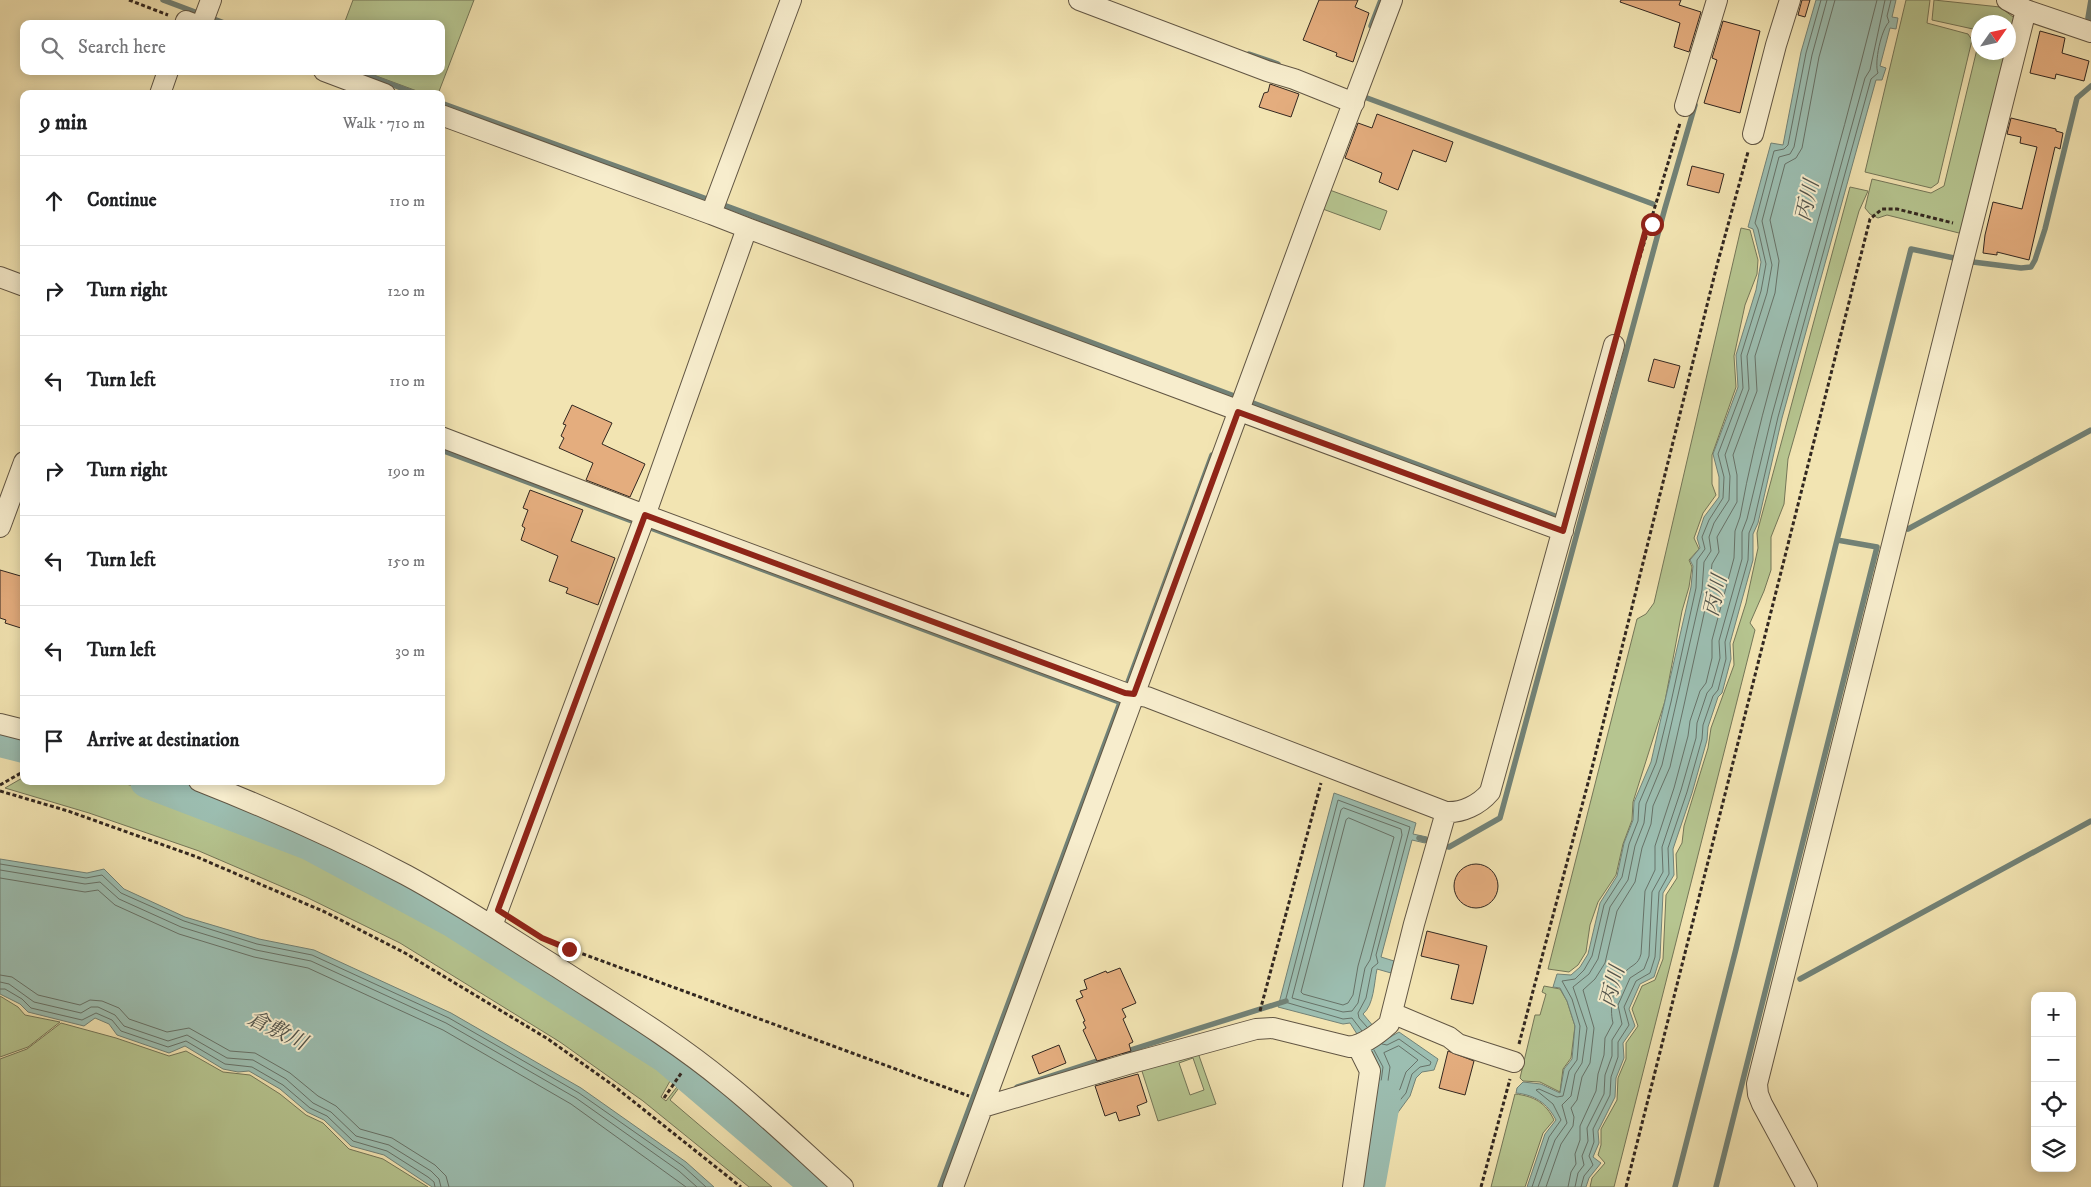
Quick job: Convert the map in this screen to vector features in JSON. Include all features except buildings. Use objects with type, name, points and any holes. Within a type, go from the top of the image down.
[{"type":"street","points":[[714,207],[791,0]]},
{"type":"street","points":[[1079,0],[1352,98]]},
{"type":"street","points":[[953,1187],[976,1101],[1134,694],[1352,98],[1392,0]]},
{"type":"street","points":[[1685,106],[1717,0]]},
{"type":"street","points":[[1753,134],[1776,45],[1790,0]]},
{"type":"street","points":[[2006,0],[2026,10],[2091,32]]},
{"type":"street","points":[[1807,1187],[1762,1104],[1757,1084],[2026,10]]},
{"type":"street","points":[[161,90],[167,75]]},
{"type":"street","points":[[335,75],[374,90]]},
{"type":"street","points":[[445,115],[714,207],[747,228],[1241,404],[1565,524]]},
{"type":"street","points":[[492,926],[643,521],[747,228]]},
{"type":"street","points":[[0,277],[20,284]]},
{"type":"street","points":[[445,439],[643,521],[1125,693],[1156,700],[1446,812],[1459,813],[1484,798],[1490,792],[1614,345]]},
{"type":"street","points":[[0,527],[20,473]]},
{"type":"street","points":[[0,724],[20,729]]},
{"type":"street","points":[[209,785],[272,810],[341,842],[407,876],[492,926],[650,1026],[726,1082],[843,1187]]},
{"type":"street","points":[[976,1101],[1128,1064],[1256,1029],[1273,1028],[1350,1047],[1360,1044],[1380,1032],[1389,1024],[1446,812]]},
{"type":"street","points":[[1392,1013],[1449,1037],[1458,1044],[1514,1062]]},
{"type":"street","points":[[1353,1187],[1370,1071],[1360,1044]]},
{"type":"path","points":[[129,0],[198,18]]},
{"type":"path","points":[[1614,345],[1646,229],[1652,224],[1685,106]]},
{"type":"path","points":[[1481,1187],[1593,764],[1717,265],[1753,134]]},
{"type":"path","points":[[1626,1187],[1870,219],[1882,209],[1897,209],[1948,223],[1973,225]]},
{"type":"path","points":[[1258,1020],[1326,765]]},
{"type":"path","points":[[0,785],[20,774]]},
{"type":"path","points":[[0,791],[68,811],[197,857],[325,912],[405,952],[548,1039],[614,1086],[742,1187]]},
{"type":"path","points":[[560,945],[976,1101]]},
{"type":"path","points":[[664,1098],[676,1080]]},
{"type":"green space","points":[[353,0],[474,0],[440,90],[414,90],[374,75],[445,75],[445,20],[346,20]]},
{"type":"green space","points":[[1906,0],[1930,0],[1927,23],[1968,34],[1971,38],[1938,183],[1931,188],[1865,172]]},
{"type":"green space","points":[[1934,0],[2000,7],[2010,15],[1971,15],[1971,29],[1932,20]]},
{"type":"green space","points":[[1974,60],[2007,60],[1964,232],[1959,233],[1887,215],[1878,218],[1870,214],[1865,208],[1872,179],[1931,193],[1944,186]]},
{"type":"green space","points":[[1850,187],[1868,191],[1859,211],[1788,459],[1784,504],[1771,537],[1771,570],[1750,623],[1755,630],[1614,1187],[1590,1187],[1592,1178],[1605,1163],[1598,1155],[1601,1145],[1601,1129],[1617,1100],[1618,1078],[1626,1059],[1626,1043],[1638,1026],[1632,1009],[1642,986],[1655,980],[1663,959],[1666,895],[1677,878],[1676,854],[1682,843],[1684,826],[1708,748],[1711,728],[1734,665],[1733,644],[1746,603],[1758,548],[1757,533]]},
{"type":"green space","points":[[1327,189],[1387,211],[1380,230],[1320,208]]},
{"type":"green space","points":[[1741,228],[1750,230],[1758,260],[1757,274],[1745,305],[1734,356],[1736,387],[1712,455],[1712,484],[1716,495],[1703,513],[1694,538],[1699,549],[1689,560],[1692,567],[1689,587],[1682,611],[1665,701],[1633,802],[1632,820],[1623,844],[1616,875],[1598,902],[1590,925],[1586,952],[1578,965],[1569,972],[1548,969],[1637,619],[1646,614],[1654,603]]},
{"type":"green space","points":[[20,779],[20,785],[130,785],[273,839],[333,867],[451,929],[508,963],[620,1036],[674,1074],[661,1097],[666,1101],[680,1083],[805,1187],[801,1187],[681,1085],[670,1100],[772,1187],[749,1187],[643,1101],[560,1042],[400,943],[306,897],[199,851],[89,813],[5,788]]},
{"type":"green space","points":[[1544,986],[1560,989],[1567,1001],[1575,1026],[1571,1058],[1563,1069],[1560,1092],[1540,1082],[1523,1081],[1520,1078],[1535,1015],[1540,1015],[1546,994],[1542,992]]},
{"type":"green space","points":[[0,996],[18,1007],[25,1015],[60,1022],[28,1047],[0,1057]]},
{"type":"green space","points":[[61,1023],[116,1038],[169,1056],[186,1051],[223,1072],[250,1075],[280,1094],[306,1115],[323,1123],[349,1149],[383,1159],[428,1187],[0,1187],[0,1059],[27,1049]]},
{"type":"green space","points":[[1197,1050],[1216,1104],[1158,1121],[1140,1065]],"holes":[[[1193,1058],[1204,1090],[1190,1095],[1179,1063]]]},
{"type":"green space","points":[[1515,1094],[1539,1101],[1554,1120],[1543,1133],[1525,1187],[1491,1187]]},
{"type":"water","name":"丙川","points":[[1816,0],[1896,0],[1892,17],[1898,18],[1896,29],[1890,28],[1880,66],[1886,68],[1882,80],[1876,80],[1782,418],[1758,523],[1753,534],[1753,560],[1730,643],[1731,659],[1722,693],[1718,697],[1708,727],[1707,740],[1692,793],[1673,849],[1674,875],[1663,893],[1660,958],[1654,977],[1640,984],[1629,1009],[1635,1026],[1623,1043],[1624,1058],[1616,1078],[1615,1097],[1598,1131],[1599,1143],[1593,1157],[1601,1163],[1589,1178],[1586,1187],[1527,1187],[1545,1134],[1556,1120],[1549,1109],[1540,1101],[1516,1093],[1517,1088],[1523,1082],[1541,1084],[1560,1093],[1564,1069],[1572,1059],[1575,1026],[1567,1001],[1560,988],[1553,987],[1557,974],[1571,975],[1580,967],[1588,954],[1600,903],[1617,876],[1624,843],[1633,820],[1634,802],[1651,762],[1691,587],[1693,566],[1690,560],[1700,548],[1697,538],[1704,517],[1719,497],[1719,477],[1713,454],[1738,387],[1736,355],[1756,290],[1761,262],[1753,229],[1748,227],[1771,143],[1783,145],[1801,52]]},
{"type":"water","points":[[1334,793],[1416,823],[1413,834],[1427,837],[1425,843],[1412,840],[1381,957],[1394,961],[1391,973],[1377,969],[1371,999],[1367,1010],[1363,1014],[1385,1040],[1399,1032],[1438,1059],[1434,1070],[1422,1072],[1416,1078],[1410,1096],[1388,1126],[1384,1143],[1368,1141],[1378,1067],[1350,1023],[1343,1024],[1278,1007]]},
{"type":"water","name":"倉敷川","points":[[0,859],[87,873],[104,869],[124,889],[185,917],[259,939],[314,950],[451,1013],[581,1088],[686,1162],[714,1187],[432,1187],[384,1155],[351,1146],[324,1120],[307,1112],[280,1089],[249,1071],[238,1072],[223,1069],[185,1046],[169,1053],[117,1035],[109,1024],[95,1018],[84,1026],[28,1012],[20,1004],[0,994]]},
{"type":"waterway","points":[[163,0],[216,20]]},
{"type":"waterway","points":[[1371,26],[1381,0]]},
{"type":"waterway","points":[[2091,0],[2088,18],[2091,19]]},
{"type":"waterway","points":[[1249,54],[1278,64]]},
{"type":"waterway","points":[[367,75],[406,90]]},
{"type":"waterway","points":[[1973,262],[2021,268],[2031,267],[2045,229],[2077,98],[2091,86]]},
{"type":"waterway","points":[[1359,95],[1653,204]]},
{"type":"waterway","points":[[445,104],[732,208],[1563,519]]},
{"type":"waterway","points":[[1419,838],[1449,847],[1500,818],[1665,208],[1695,105]]},
{"type":"waterway","points":[[1716,1187],[1877,547],[1837,540],[1911,249],[1959,259]]},
{"type":"waterway","points":[[1908,529],[2091,430]]},
{"type":"waterway","points":[[445,451],[1119,702]]},
{"type":"waterway","points":[[1127,685],[1212,455]]},
{"type":"waterway","points":[[1675,1187],[1837,540]]},
{"type":"waterway","points":[[940,1187],[1121,700]]},
{"type":"waterway","points":[[0,740],[20,745]]},
{"type":"waterway","points":[[157,785],[309,843],[452,920],[667,1057],[819,1187]]},
{"type":"waterway","points":[[1800,979],[2091,821]]},
{"type":"waterway","points":[[1124,1052],[1286,1001]]},
{"type":"waterway","points":[[1017,1087],[1103,1059]]},
{"type":"waterway","points":[[1368,1187],[1384,1097]]},
{"type":"route","points":[[569,949],[542,938],[498,910],[645,515],[1050,663],[1125,693],[1134,694],[1238,412],[1563,531],[1646,229],[1652,224]]}]
